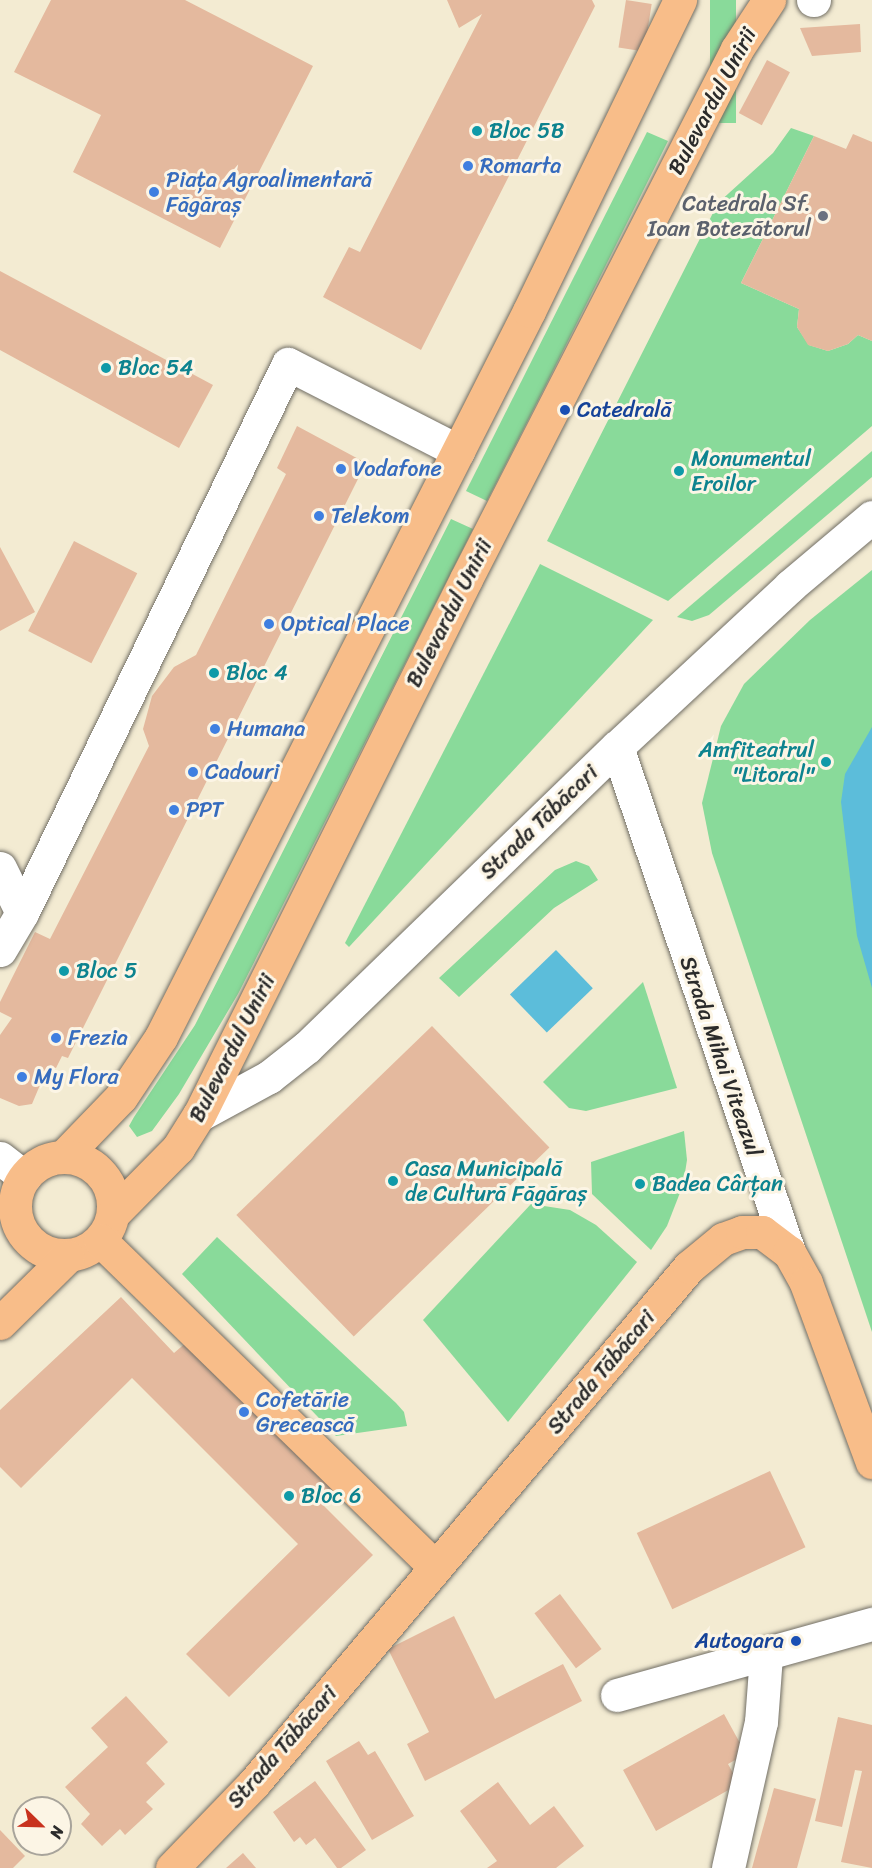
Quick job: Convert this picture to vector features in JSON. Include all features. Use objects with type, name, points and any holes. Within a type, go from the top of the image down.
[{"type":"main road","points":[[64,1156],[122,1097],[161,1037],[458,451],[680,0]]},
{"type":"main road","name":"Bulevardul Unirii","points":[[107,1227],[178,1148],[200,1115],[471,570],[737,49],[769,0]]},
{"type":"main road","points":[[64,1156],[80,1159],[104,1176],[114,1200],[107,1227],[80,1253],[68,1256],[39,1250],[7,1220],[16,1194],[12,1168],[64,1156]]},
{"type":"main road","points":[[107,1227],[435,1568]]},
{"type":"main road","name":"Strada Tăbăcari","points":[[172,1868],[254,1783],[708,1248],[733,1234],[754,1230],[774,1237],[789,1251]]},
{"type":"main road","name":"Strada Mihai Viteazul","points":[[789,1251],[806,1283],[872,1462]]},
{"type":"main road","points":[[0,1323],[68,1256]]},
{"type":"street","points":[[0,950],[22,913],[288,364],[458,451]]},
{"type":"street","name":"Strada Tăbăcari","points":[[200,1115],[269,1077],[307,1047],[617,747],[790,586],[872,517]]},
{"type":"street","name":"Strada Mihai Viteazul","points":[[617,747],[789,1251]]},
{"type":"street","points":[[0,868],[22,913]]},
{"type":"street","points":[[617,1695],[872,1624]]},
{"type":"street","points":[[728,1868],[759,1733],[766,1655]]},
{"type":"green space","points":[[710,0],[736,0],[736,123],[710,123]]},
{"type":"green space","points":[[791,128],[814,136],[741,283],[799,309],[797,327],[809,345],[828,351],[848,344],[858,335],[872,341],[872,426],[668,601],[547,541],[718,203],[773,153]]},
{"type":"green space","points":[[647,132],[668,141],[487,501],[466,491]]},
{"type":"green space","points":[[872,451],[872,477],[709,615],[692,621],[677,617]]},
{"type":"green space","points":[[451,519],[473,529],[238,994],[179,1094],[152,1131],[137,1137],[129,1126],[195,1025]]},
{"type":"green space","points":[[540,564],[653,620],[349,947],[345,943]]},
{"type":"green space","points":[[872,570],[872,1332],[712,853],[702,803],[721,726],[744,684],[810,620]]},
{"type":"green space","points":[[576,861],[589,866],[598,880],[554,908],[459,997],[439,978],[555,870]]},
{"type":"green space","points":[[643,982],[677,1088],[586,1111],[569,1108],[543,1082]]},
{"type":"green space","points":[[684,1131],[687,1160],[683,1185],[667,1226],[651,1250],[592,1194],[591,1162]]},
{"type":"green space","points":[[531,1204],[570,1210],[596,1225],[637,1262],[508,1422],[423,1320]]},
{"type":"green space","points":[[217,1237],[396,1403],[404,1412],[407,1426],[336,1436],[182,1274]]},
{"type":"water","points":[[872,727],[872,988],[857,936],[841,802],[845,774]]},
{"type":"water","points":[[556,950],[593,988],[547,1033],[510,994]]},
{"type":"building","name":"Piața Agroalimentară Făgăraș","points":[[51,0],[185,0],[313,66],[220,248],[73,172],[101,115],[14,72]]},
{"type":"building","name":"Bloc 5B","points":[[447,0],[592,0],[595,6],[421,350],[323,297],[349,247],[360,252],[482,14],[459,28]]},
{"type":"building","points":[[626,0],[652,4],[644,51],[618,47]]},
{"type":"building","points":[[860,24],[861,52],[812,56],[800,28]]},
{"type":"building","points":[[767,60],[790,72],[762,125],[739,113]]},
{"type":"building","name":"Catedrala Sf. Ioan Botezătorul","points":[[853,134],[872,142],[872,341],[858,335],[848,344],[828,351],[808,345],[797,327],[799,309],[741,283],[814,136],[846,149]]},
{"type":"building","name":"Bloc 54","points":[[0,271],[213,385],[179,448],[0,350]]},
{"type":"building","name":"Bloc 4","points":[[297,426],[366,463],[68,1058],[62,1056],[56,1068],[48,1066],[32,1104],[19,1106],[0,1098],[0,1035],[12,1018],[0,1012],[0,1002],[35,932],[50,939],[149,746],[143,729],[152,696],[174,667],[196,655],[286,474],[277,468]]},
{"type":"building","points":[[74,541],[137,573],[91,663],[28,631]]},
{"type":"building","points":[[0,547],[35,612],[0,631]]},
{"type":"building","name":"Casa Municipală de Cultură Făgăraș","points":[[432,1026],[549,1148],[354,1337],[236,1215]]},
{"type":"building","name":"Bloc 6","points":[[121,1297],[174,1353],[188,1341],[334,1490],[321,1503],[373,1555],[229,1697],[186,1654],[298,1544],[132,1378],[21,1488],[0,1467],[0,1410]]},
{"type":"building","points":[[770,1471],[805,1547],[672,1609],[637,1533]]},
{"type":"building","points":[[560,1594],[602,1649],[576,1668],[534,1613]]},
{"type":"building","points":[[454,1616],[495,1699],[563,1664],[582,1701],[425,1781],[407,1744],[429,1732],[388,1649]]},
{"type":"building","points":[[126,1696],[168,1742],[146,1763],[165,1784],[146,1802],[153,1809],[125,1835],[120,1829],[102,1846],[81,1824],[90,1814],[65,1787],[108,1747],[91,1728]]},
{"type":"building","points":[[724,1714],[746,1754],[728,1764],[739,1784],[656,1831],[623,1770]]},
{"type":"building","points":[[838,1717],[872,1725],[872,1868],[841,1862],[862,1771],[855,1770],[842,1827],[815,1821]]},
{"type":"building","points":[[359,1741],[368,1755],[375,1751],[414,1816],[372,1840],[326,1761]]},
{"type":"building","points":[[315,1781],[366,1850],[341,1868],[337,1868],[315,1838],[306,1845],[300,1837],[294,1842],[273,1812]]},
{"type":"building","points":[[498,1782],[530,1825],[554,1806],[584,1846],[556,1868],[487,1868],[497,1861],[460,1811]]},
{"type":"building","points":[[774,1788],[816,1799],[797,1868],[752,1868]]},
{"type":"building","points":[[0,1830],[12,1842],[12,1856],[25,1856],[13,1868],[0,1868]]},
{"type":"building","points":[[243,1853],[256,1868],[226,1868]]},
{"type":"place","name":"Bloc 5B","points":[[477,131]]},
{"type":"place","name":"Romarta","points":[[468,166]]},
{"type":"place","name":"Piața Agroalimentară Făgăraș","points":[[154,192]]},
{"type":"place","name":"Catedrala Sf. Ioan Botezătorul","points":[[823,216]]},
{"type":"place","name":"Bloc 54","points":[[106,368]]},
{"type":"place","name":"Catedrală","points":[[565,410]]},
{"type":"place","name":"Vodafone","points":[[341,469]]},
{"type":"place","name":"Monumentul Eroilor","points":[[679,471]]},
{"type":"place","name":"Telekom","points":[[319,516]]},
{"type":"place","name":"Optical Place","points":[[269,624]]},
{"type":"place","name":"Bloc 4","points":[[214,673]]},
{"type":"place","name":"Humana","points":[[215,729]]},
{"type":"place","name":"Amfiteatrul \"Litoral\"","points":[[826,762]]},
{"type":"place","name":"Cadouri","points":[[193,772]]},
{"type":"place","name":"PPT","points":[[174,810]]},
{"type":"place","name":"Bloc 5","points":[[64,971]]},
{"type":"place","name":"Frezia","points":[[56,1038]]},
{"type":"place","name":"My Flora","points":[[22,1077]]},
{"type":"place","name":"Casa Municipală de Cultură Făgăraș","points":[[393,1181]]},
{"type":"place","name":"Badea Cârțan","points":[[640,1184]]},
{"type":"place","name":"Cofetărie Grecească","points":[[244,1412]]},
{"type":"place","name":"Bloc 6","points":[[289,1496]]},
{"type":"place","name":"Autogara","points":[[796,1641]]}]
